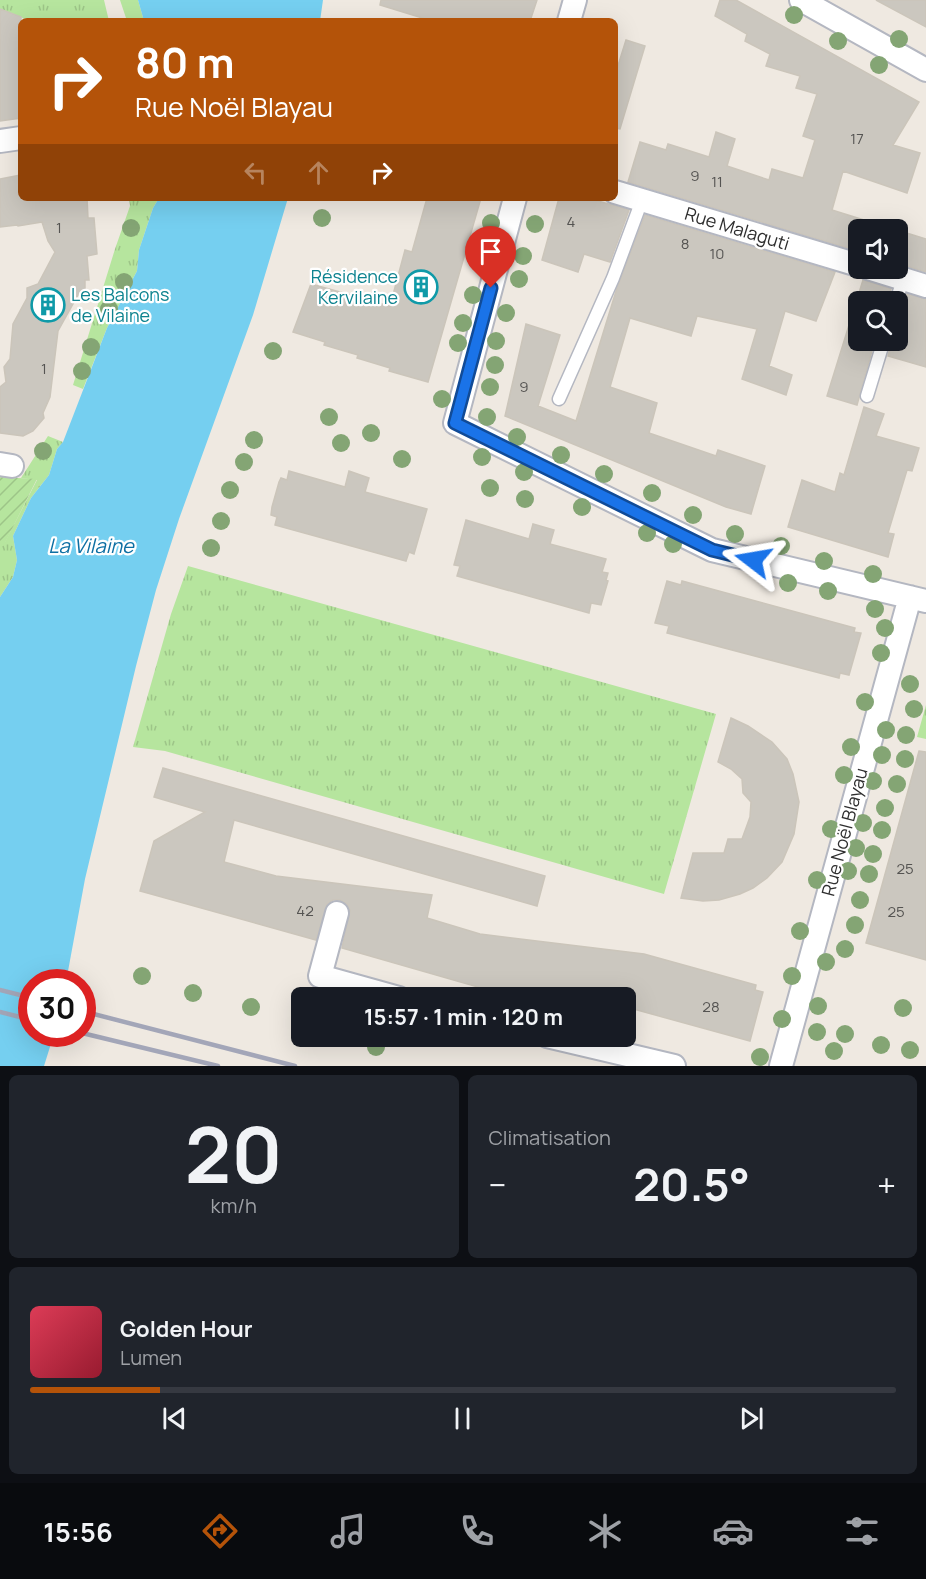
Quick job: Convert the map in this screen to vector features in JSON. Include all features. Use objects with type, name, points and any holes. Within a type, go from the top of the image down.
[{"type":"street","points":[[570,18],[575,0]]},
{"type":"street","points":[[801,0],[926,70]]},
{"type":"street","points":[[0,141],[18,138]]},
{"type":"street","name":"Rue Malaguti","points":[[618,193],[848,262]]},
{"type":"street","name":"Rue Noël Blayau","points":[[514,201],[455,423],[712,550],[918,599],[781,1066]]},
{"type":"street","points":[[903,279],[926,286]]},
{"type":"street","points":[[337,913],[320,976],[360,987]]},
{"type":"street","points":[[594,1047],[675,1066]]},
{"type":"lane","points":[[559,399],[613,278],[642,200]]},
{"type":"lane","points":[[899,291],[903,279]]},
{"type":"lane","points":[[867,396],[881,351]]},
{"type":"green space","points":[[0,0],[104,0],[108,18],[22,18],[0,9]]},
{"type":"green space","points":[[120,0],[138,0],[143,18],[126,18]]},
{"type":"green space","points":[[129,201],[157,201],[139,250],[137,271],[107,328],[83,389],[73,385],[130,206]]},
{"type":"green space","points":[[48,436],[63,442],[57,449],[49,475],[31,498],[13,536],[17,560],[13,577],[0,597],[0,542],[5,542],[37,480],[21,478]]},
{"type":"green space","points":[[0,477],[37,479],[5,543],[0,542]]},
{"type":"green space","points":[[188,566],[716,714],[664,894],[165,751],[133,747],[171,614]]},
{"type":"green space","points":[[926,705],[926,739],[917,737]]},
{"type":"water","points":[[138,0],[323,0],[320,18],[143,18]]},
{"type":"water","name":"La Vilaine","points":[[157,201],[287,201],[253,315],[179,519],[156,590],[85,879],[68,969],[18,969],[18,1047],[50,1047],[44,1066],[0,1066],[0,597],[13,577],[17,560],[13,536],[31,498],[49,475],[57,449],[63,442],[107,328],[137,271],[139,250]]},
{"type":"building","points":[[381,0],[537,0],[531,18],[422,18],[380,5]]},
{"type":"building","points":[[720,0],[736,0],[919,102],[893,145],[920,153],[907,193],[843,171],[832,210],[861,219],[848,219],[848,248],[628,182],[640,142],[666,150],[668,144],[709,157],[716,132],[735,139],[727,166],[769,180],[772,169],[803,178],[815,140],[803,136],[817,94],[796,88],[800,76],[766,66],[770,54],[745,41],[747,34],[715,16]]},
{"type":"building","points":[[876,0],[926,0],[926,27]]},
{"type":"building","points":[[0,9],[21,18],[18,18],[18,118],[0,121]]},
{"type":"building","points":[[626,40],[645,46],[620,129],[618,129],[618,65]]},
{"type":"building","name":"Les Balcons de Vilaine","points":[[18,176],[18,201],[87,201],[88,218],[94,218],[97,254],[87,256],[89,280],[85,280],[85,294],[78,295],[58,331],[50,397],[43,413],[44,418],[33,431],[23,436],[0,433],[0,387],[6,382],[4,367],[10,359],[13,324],[27,298],[27,288],[38,284],[55,252],[48,241],[42,222],[0,227],[0,179]]},
{"type":"building","name":"Résidence Kervilaine","points":[[426,201],[480,201],[428,382],[389,371],[390,368],[357,358],[358,355],[324,345],[325,342],[293,332],[311,284],[390,306],[405,250],[412,252]]},
{"type":"building","points":[[558,201],[598,201],[629,210],[610,262],[584,254],[578,272],[542,260]]},
{"type":"building","points":[[645,215],[835,272],[816,321],[785,311],[769,366],[792,375],[786,395],[742,379],[757,329],[697,316],[691,336],[630,318],[610,387],[657,403],[649,433],[716,456],[718,450],[765,466],[751,514],[726,507],[505,416],[526,324],[560,335],[538,406],[576,421],[617,288]]},
{"type":"building","points":[[908,233],[926,239],[926,272],[908,266]]},
{"type":"building","points":[[863,280],[891,289],[891,291],[860,291]]},
{"type":"building","points":[[908,294],[926,299],[926,367],[888,356],[889,351],[908,351]]},
{"type":"building","points":[[848,328],[848,351],[872,351],[857,405],[827,396]]},
{"type":"building","points":[[864,407],[884,414],[876,436],[919,448],[912,471],[907,470],[888,533],[894,534],[888,557],[788,527],[802,480],[835,492],[840,473],[844,475]]},
{"type":"building","points":[[289,471],[345,487],[349,471],[369,478],[365,492],[427,509],[414,554],[409,552],[406,561],[275,525],[277,517],[271,515],[272,507],[279,482],[281,478],[287,480]]},
{"type":"building","points":[[466,520],[529,539],[533,524],[554,530],[550,544],[606,559],[602,572],[608,573],[606,580],[608,581],[601,605],[591,603],[589,613],[457,576],[460,566],[454,565]]},
{"type":"building","points":[[667,581],[681,585],[682,581],[855,628],[854,632],[861,633],[849,675],[840,673],[839,678],[667,633],[669,626],[655,623]]},
{"type":"building","points":[[731,718],[772,742],[787,759],[799,802],[794,834],[782,862],[767,878],[753,888],[719,900],[703,901],[681,898],[693,853],[724,853],[728,839],[742,839],[750,817],[751,802],[743,793],[742,779],[731,769],[718,762]]},
{"type":"building","points":[[919,751],[926,752],[926,960],[866,943]]},
{"type":"building","points":[[163,768],[545,876],[537,906],[234,820],[224,862],[276,876],[432,895],[427,918],[480,934],[644,954],[756,985],[755,990],[763,992],[750,1041],[636,1010],[636,987],[478,987],[342,948],[350,910],[347,904],[340,900],[333,900],[327,904],[316,940],[140,891],[154,841],[205,812],[154,797]]},
{"type":"railway","points":[[0,990],[18,994]]},
{"type":"railway","points":[[0,1012],[18,1016]]},
{"type":"railway","points":[[96,1015],[295,1066]]},
{"type":"railway","points":[[96,1036],[218,1066]]},
{"type":"place","name":"Résidence Kervilaine","points":[[421,287]]},
{"type":"place","name":"Les Balcons de Vilaine","points":[[48,305]]},
{"type":"route","points":[[491,288],[455,423],[712,550],[753,560]]}]
